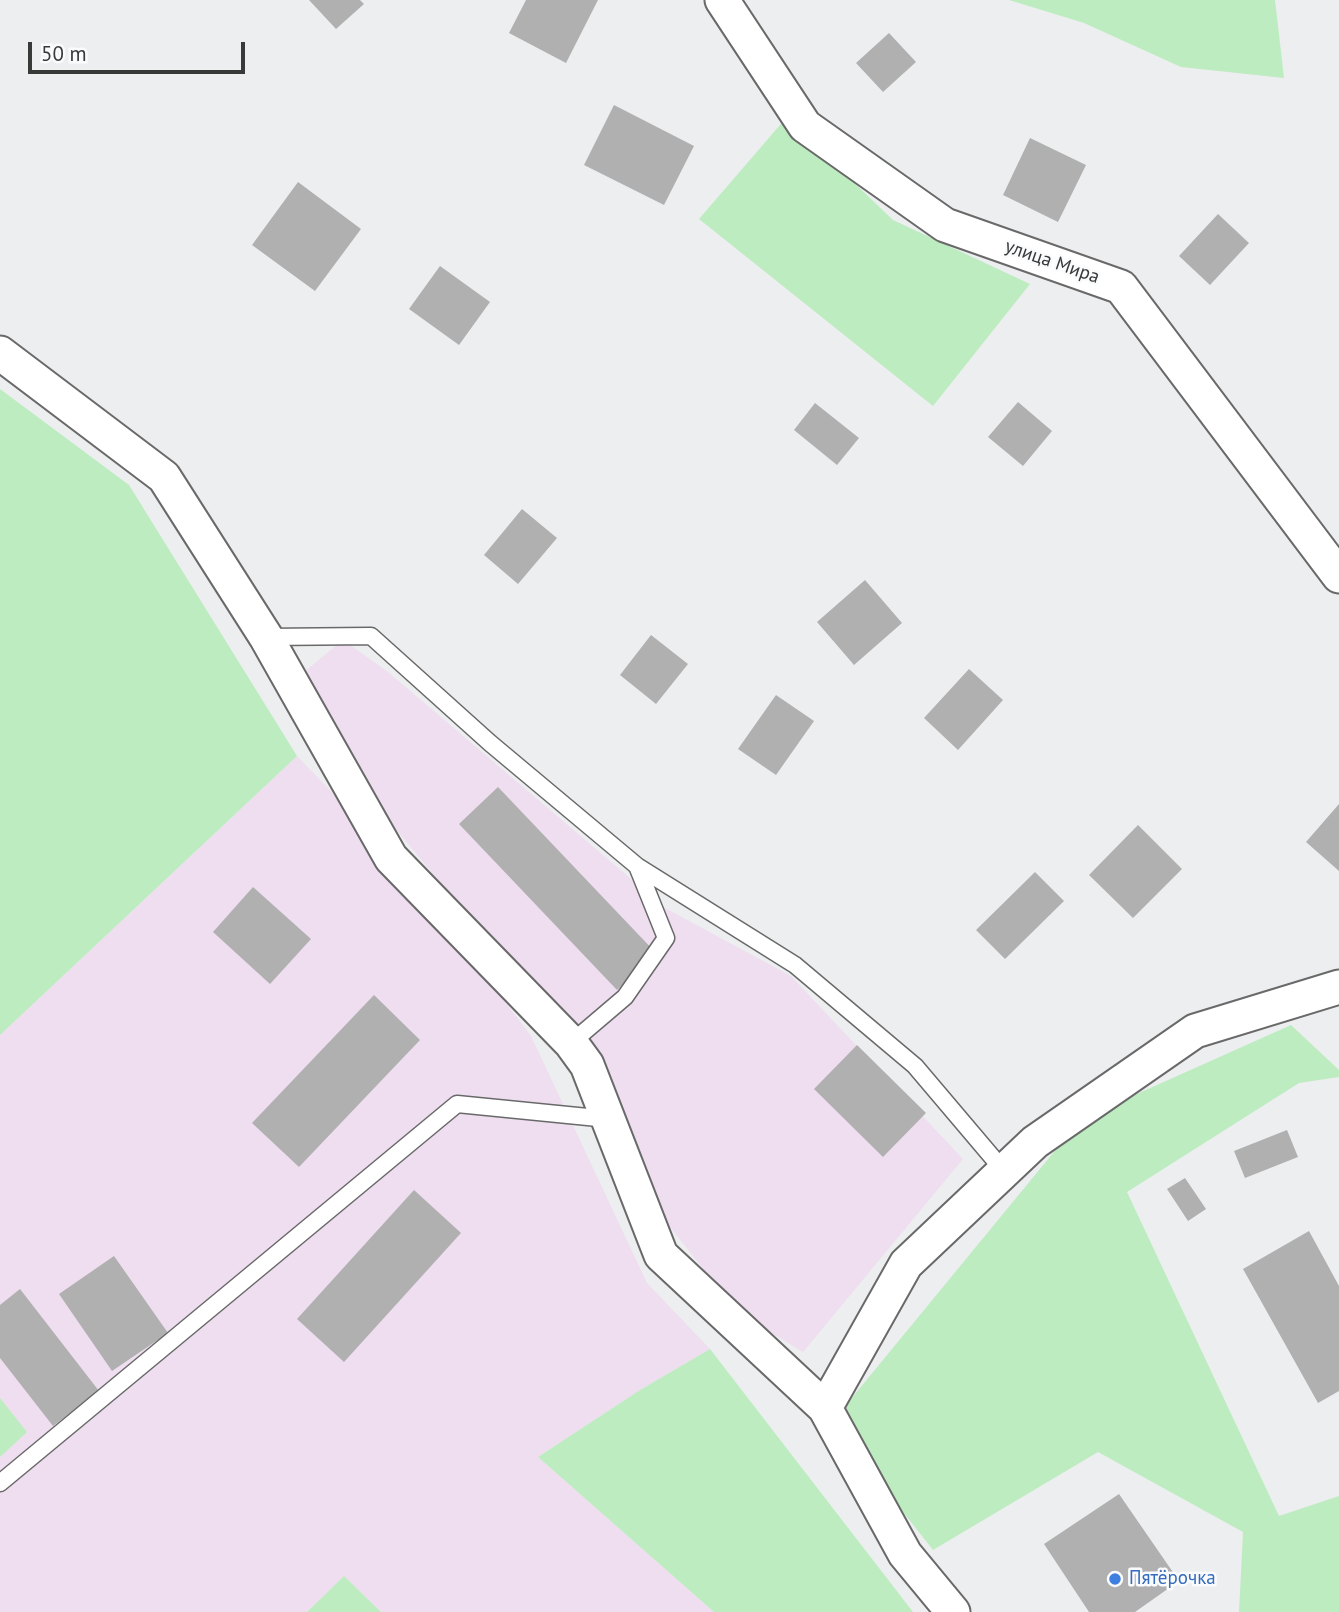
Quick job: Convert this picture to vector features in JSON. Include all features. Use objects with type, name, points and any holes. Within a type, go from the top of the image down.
[{"type":"street","name":"улица Мира","points":[[722,0],[805,127],[946,225],[1121,286],[1339,576]]},
{"type":"street","points":[[0,353],[164,477],[266,637],[391,858],[571,1043],[587,1065],[661,1255],[825,1408],[905,1554],[953,1612]]},
{"type":"street","points":[[825,1408],[906,1264],[1035,1142],[1195,1031],[1339,987]]},
{"type":"lane","points":[[266,637],[371,636],[490,743],[636,866],[795,965],[915,1066],[1004,1171]]},
{"type":"lane","points":[[571,1043],[625,996],[666,938],[636,866]]},
{"type":"lane","points":[[0,1483],[457,1104],[608,1119]]},
{"type":"shaded area","points":[[343,640],[388,672],[665,908],[791,976],[963,1159],[803,1352],[737,1312],[649,1200],[583,1054],[394,827],[298,677]]},
{"type":"shaded area","points":[[297,756],[412,880],[531,1036],[647,1283],[710,1349],[640,1390],[538,1457],[714,1612],[381,1612],[344,1576],[307,1612],[0,1612],[0,1457],[26,1432],[0,1398],[0,1035]]},
{"type":"green space","points":[[1009,0],[1275,0],[1284,78],[1181,67],[1084,23]]},
{"type":"green space","points":[[786,118],[893,220],[1030,284],[933,406],[699,219]]},
{"type":"green space","points":[[0,389],[129,485],[297,756],[0,1035]]},
{"type":"green space","points":[[1291,1025],[1339,1070],[1339,1077],[1299,1083],[1127,1192],[1279,1516],[1339,1496],[1339,1612],[1239,1612],[1243,1532],[1098,1452],[933,1550],[832,1422],[1081,1119]]},
{"type":"green space","points":[[710,1349],[913,1612],[714,1612],[538,1457],[640,1390]]},
{"type":"green space","points":[[0,1398],[27,1432],[0,1457]]},
{"type":"green space","points":[[344,1576],[381,1612],[307,1612]]},
{"type":"building","points":[[309,0],[360,0],[364,4],[336,29]]},
{"type":"building","points":[[526,0],[598,0],[566,63],[509,33]]},
{"type":"building","points":[[889,33],[916,62],[883,92],[856,63]]},
{"type":"building","points":[[614,105],[694,146],[664,205],[584,165]]},
{"type":"building","points":[[1030,138],[1086,165],[1058,222],[1003,195]]},
{"type":"building","points":[[298,182],[361,229],[315,291],[252,245]]},
{"type":"building","points":[[1218,214],[1249,243],[1210,285],[1179,256]]},
{"type":"building","points":[[440,266],[490,302],[459,345],[409,309]]},
{"type":"building","points":[[1018,402],[1052,431],[1023,466],[988,437]]},
{"type":"building","points":[[815,403],[859,438],[837,465],[794,430]]},
{"type":"building","points":[[522,509],[557,538],[518,584],[484,555]]},
{"type":"building","points":[[865,580],[902,623],[854,665],[817,622]]},
{"type":"building","points":[[651,635],[688,664],[656,704],[620,675]]},
{"type":"building","points":[[969,669],[1003,700],[958,750],[924,718]]},
{"type":"building","points":[[776,695],[814,721],[776,775],[738,749]]},
{"type":"building","points":[[498,787],[656,953],[617,990],[459,824]]},
{"type":"building","points":[[1339,804],[1339,871],[1306,842]]},
{"type":"building","points":[[1138,825],[1182,869],[1133,918],[1089,875]]},
{"type":"building","points":[[1035,872],[1064,901],[1005,959],[976,930]]},
{"type":"building","points":[[253,887],[311,939],[270,984],[213,932]]},
{"type":"building","points":[[374,995],[420,1040],[299,1167],[252,1123]]},
{"type":"building","points":[[857,1045],[926,1113],[883,1157],[814,1089]]},
{"type":"building","points":[[1287,1130],[1298,1157],[1245,1178],[1234,1151]]},
{"type":"building","points":[[1185,1178],[1206,1209],[1188,1221],[1167,1189]]},
{"type":"building","points":[[414,1190],[461,1233],[344,1362],[297,1319]]},
{"type":"building","points":[[1309,1231],[1339,1286],[1339,1391],[1318,1403],[1243,1269]]},
{"type":"building","points":[[114,1256],[168,1333],[112,1371],[59,1294]]},
{"type":"building","points":[[20,1289],[99,1391],[53,1426],[0,1358],[0,1305]]},
{"type":"building","points":[[1119,1494],[1179,1581],[1135,1612],[1089,1612],[1044,1544]]},
{"type":"place","name":"Пятёрочка","points":[[1115,1579]]}]
